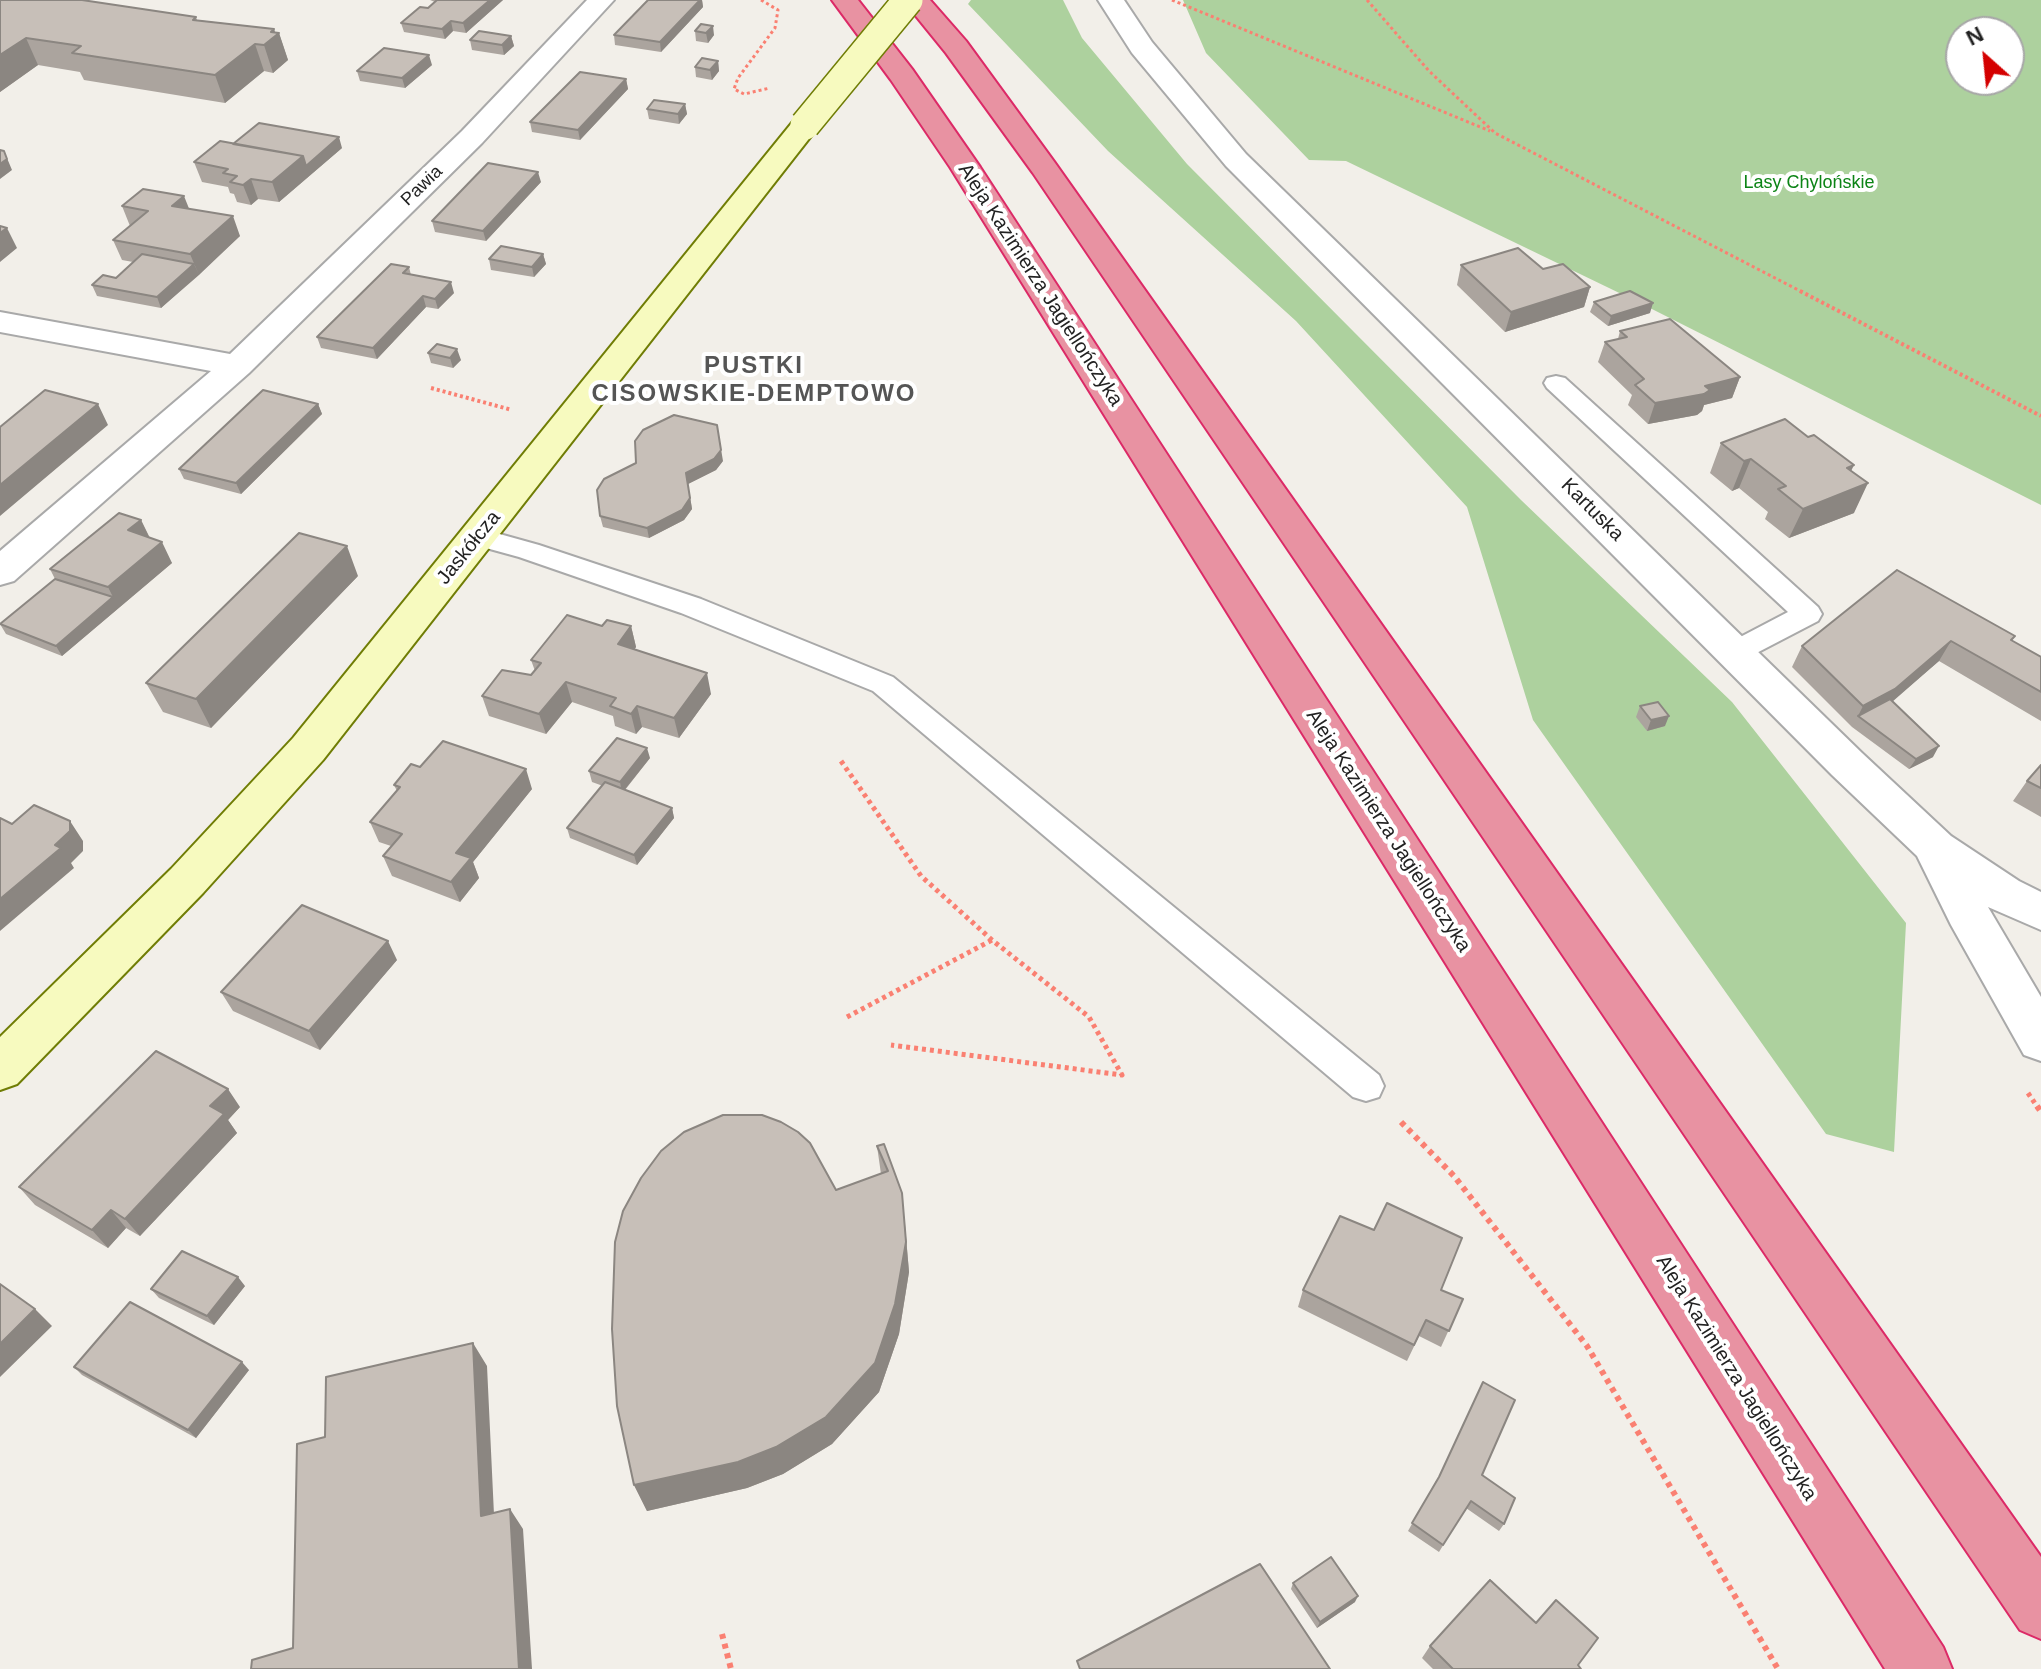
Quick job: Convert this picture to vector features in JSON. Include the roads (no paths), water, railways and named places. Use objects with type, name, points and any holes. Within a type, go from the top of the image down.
[{"type":"highway","name":"Aleja Kazimierza Jagiellończyka","points":[[845,0],[902,75],[965,167],[1921,1669]]},
{"type":"highway","points":[[916,0],[956,47],[1045,169],[2041,1609]]},
{"type":"street","name":"Pawia","points":[[0,572],[237,366],[472,137],[601,0]]},
{"type":"street","name":"Jaskółcza","points":[[0,1069],[246,819],[308,749],[908,0]]},
{"type":"street","name":"Kartuska","points":[[1111,0],[1142,47],[1236,160],[1934,845],[1967,912],[2041,1041]]},
{"type":"street","points":[[0,322],[237,366]]},
{"type":"street","points":[[1934,845],[2003,894],[2041,912]]},
{"type":"lane","points":[[1556,383],[1808,614],[1735,652]]},
{"type":"lane","points":[[478,537],[529,551],[704,611],[883,684],[1366,1086]]},
{"type":"district","name":"PUSTKI CISOWSKIE-DEMPTOWO","points":[[754,380]]},
{"type":"park label","name":"Lasy Chylońskie","points":[[1809,183]]}]
